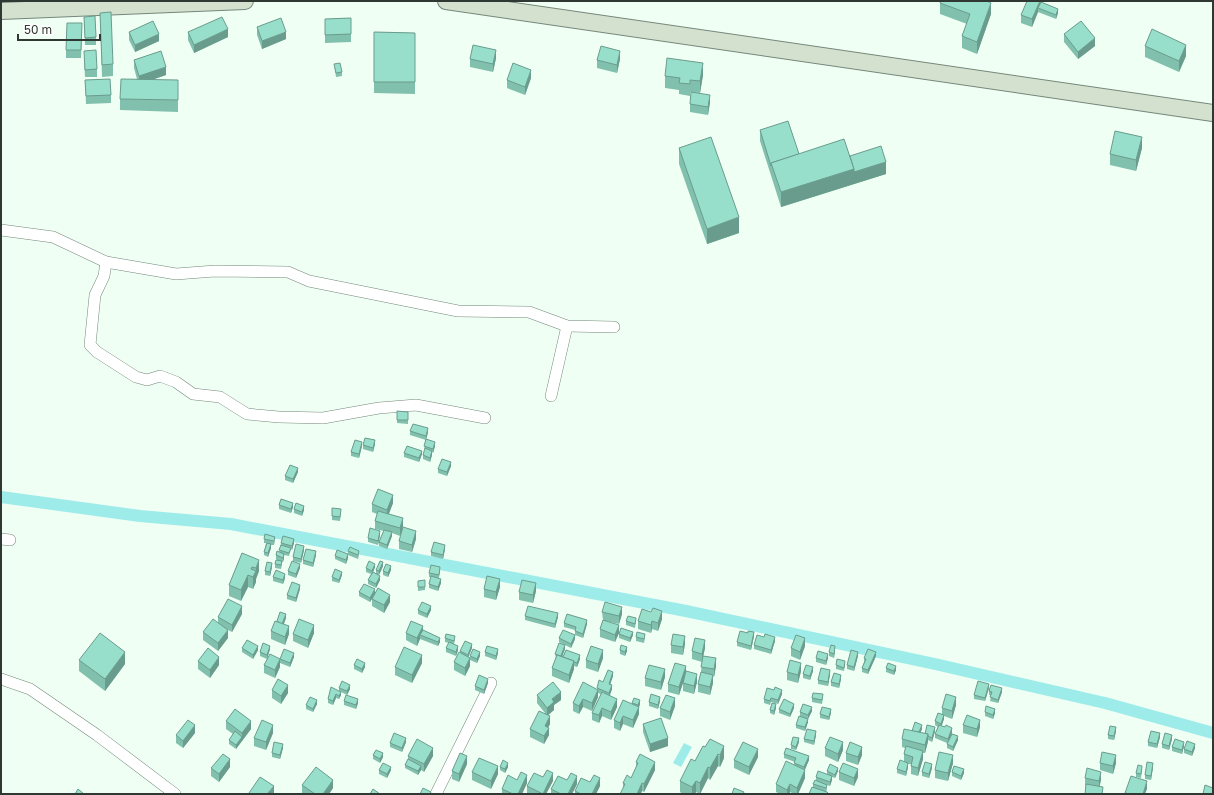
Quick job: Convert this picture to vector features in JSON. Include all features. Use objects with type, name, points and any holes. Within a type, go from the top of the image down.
[{"type":"main road","points":[[1,11],[245,1]]},
{"type":"main road","points":[[446,1],[1213,113]]},
{"type":"street","points":[[1,230],[53,237],[106,262],[176,274],[215,271],[288,272],[309,281],[458,311],[529,312],[567,326],[614,327]]},
{"type":"street","points":[[106,262],[104,276],[95,295],[90,345],[97,352],[136,377],[147,380],[160,376],[176,382],[193,394],[220,397],[247,414],[323,418],[379,408],[416,405],[485,418]]},
{"type":"street","points":[[551,396],[567,326]]},
{"type":"street","points":[[1,679],[30,689],[98,735],[175,794]]},
{"type":"street","points":[[436,794],[491,683]]},
{"type":"water","points":[[684,743],[692,747],[681,767],[673,763]]},
{"type":"building","points":[[941,1],[987,1],[991,3],[977,42],[962,36],[970,14],[940,3]]},
{"type":"building","points":[[1027,1],[1040,1],[1032,19],[1021,15]]},
{"type":"building","points":[[1041,2],[1058,9],[1056,15],[1038,8]]},
{"type":"building","points":[[111,12],[113,64],[102,65],[100,13]]},
{"type":"building","points":[[95,16],[96,37],[85,38],[84,17]]},
{"type":"building","points":[[222,17],[228,29],[194,45],[188,32]]},
{"type":"building","points":[[281,18],[286,32],[262,41],[257,27]]},
{"type":"building","points":[[351,18],[351,34],[325,35],[325,19]]},
{"type":"building","points":[[153,21],[159,34],[135,45],[129,32]]},
{"type":"building","points":[[1081,21],[1095,38],[1078,52],[1064,34]]},
{"type":"building","points":[[67,23],[82,23],[81,50],[66,50]]},
{"type":"building","points":[[1152,29],[1186,45],[1179,61],[1145,46]]},
{"type":"building","points":[[374,32],[415,33],[415,82],[374,82]]},
{"type":"building","points":[[473,45],[496,50],[493,64],[470,59]]},
{"type":"building","points":[[601,46],[620,51],[617,65],[597,60]]},
{"type":"building","points":[[96,50],[97,69],[85,70],[84,51]]},
{"type":"building","points":[[161,51],[166,67],[139,76],[134,60]]},
{"type":"building","points":[[667,58],[703,63],[700,81],[690,80],[690,84],[679,83],[680,78],[665,76]]},
{"type":"building","points":[[340,63],[342,72],[336,73],[334,64]]},
{"type":"building","points":[[513,63],[531,70],[525,87],[507,80]]},
{"type":"building","points":[[110,79],[111,95],[86,96],[85,80]]},
{"type":"building","points":[[121,79],[178,80],[178,100],[120,99]]},
{"type":"building","points":[[691,92],[710,95],[708,107],[690,104]]},
{"type":"building","points":[[788,121],[799,154],[771,163],[771,166],[760,130]]},
{"type":"building","points":[[1115,131],[1142,137],[1136,160],[1110,154]]},
{"type":"building","points":[[711,137],[739,217],[707,229],[679,148]]},
{"type":"building","points":[[844,139],[854,169],[781,192],[771,163]]},
{"type":"building","points":[[881,146],[886,162],[854,172],[850,156]]},
{"type":"building","points":[[397,411],[408,412],[408,420],[397,420]]},
{"type":"building","points":[[413,424],[428,428],[426,436],[410,431]]},
{"type":"building","points":[[365,438],[375,440],[373,448],[363,445]]},
{"type":"building","points":[[426,439],[435,442],[433,449],[424,446]]},
{"type":"building","points":[[355,440],[362,442],[359,454],[351,452]]},
{"type":"building","points":[[407,446],[422,451],[419,458],[404,453]]},
{"type":"building","points":[[425,448],[432,451],[430,458],[423,455]]},
{"type":"building","points":[[442,459],[451,462],[447,472],[438,469]]},
{"type":"building","points":[[290,465],[298,468],[293,479],[285,476]]},
{"type":"building","points":[[378,489],[393,495],[387,510],[372,504]]},
{"type":"building","points":[[281,499],[293,503],[291,509],[279,505]]},
{"type":"building","points":[[296,503],[304,506],[302,512],[294,509]]},
{"type":"building","points":[[332,508],[341,509],[340,517],[332,516]]},
{"type":"building","points":[[378,511],[403,518],[400,528],[375,521]]},
{"type":"building","points":[[403,527],[416,531],[412,545],[399,541]]},
{"type":"building","points":[[370,528],[380,531],[378,541],[368,538]]},
{"type":"building","points":[[384,530],[392,532],[387,545],[379,542]]},
{"type":"building","points":[[265,534],[275,537],[274,541],[264,539]]},
{"type":"building","points":[[283,536],[294,539],[292,546],[281,543]]},
{"type":"building","points":[[434,542],[445,545],[443,555],[431,552]]},
{"type":"building","points":[[267,543],[271,544],[268,553],[264,552]]},
{"type":"building","points":[[296,544],[304,546],[301,559],[293,557]]},
{"type":"building","points":[[281,545],[291,548],[289,553],[279,550]]},
{"type":"building","points":[[350,547],[359,551],[358,555],[348,551]]},
{"type":"building","points":[[306,549],[316,551],[313,563],[303,560]]},
{"type":"building","points":[[337,550],[348,554],[346,560],[335,556]]},
{"type":"building","points":[[277,551],[284,554],[283,558],[276,555]]},
{"type":"building","points":[[242,553],[259,560],[256,568],[252,567],[251,569],[256,571],[253,577],[248,575],[241,590],[229,585]]},
{"type":"building","points":[[276,560],[282,561],[281,565],[275,564]]},
{"type":"building","points":[[292,561],[300,564],[296,574],[288,571]]},
{"type":"building","points":[[369,561],[375,564],[372,571],[366,568]]},
{"type":"building","points":[[380,561],[383,562],[379,571],[376,570]]},
{"type":"building","points":[[267,562],[272,563],[270,572],[265,571]]},
{"type":"building","points":[[386,564],[391,566],[388,573],[383,571]]},
{"type":"building","points":[[431,565],[440,567],[439,575],[429,573]]},
{"type":"building","points":[[335,569],[342,572],[339,580],[332,577]]},
{"type":"building","points":[[276,570],[285,574],[283,580],[273,577]]},
{"type":"building","points":[[373,572],[380,576],[376,584],[368,580]]},
{"type":"building","points":[[431,576],[441,579],[438,587],[429,584]]},
{"type":"building","points":[[487,576],[500,579],[496,592],[484,589]]},
{"type":"building","points":[[425,580],[425,587],[418,587],[418,581]]},
{"type":"building","points":[[522,580],[536,583],[533,595],[519,592]]},
{"type":"building","points":[[292,582],[300,585],[296,598],[287,595]]},
{"type":"building","points":[[364,584],[375,589],[370,598],[359,592]]},
{"type":"building","points":[[378,588],[390,595],[384,605],[372,599]]},
{"type":"building","points":[[228,599],[242,606],[232,625],[218,617]]},
{"type":"building","points":[[422,602],[431,606],[427,614],[418,610]]},
{"type":"building","points":[[605,602],[622,607],[619,616],[602,612]]},
{"type":"building","points":[[528,606],[558,613],[555,624],[525,616]]},
{"type":"building","points":[[653,608],[662,611],[658,623],[652,621],[651,625],[638,621],[642,609],[651,612]]},
{"type":"building","points":[[280,612],[286,614],[282,624],[277,621]]},
{"type":"building","points":[[567,614],[587,620],[583,634],[575,631],[576,627],[564,623]]},
{"type":"building","points":[[628,616],[636,618],[635,624],[626,621]]},
{"type":"building","points":[[213,619],[228,630],[218,643],[203,632]]},
{"type":"building","points":[[299,619],[314,625],[308,640],[293,634]]},
{"type":"building","points":[[603,620],[619,625],[615,635],[600,629]]},
{"type":"building","points":[[275,621],[289,626],[285,637],[271,631]]},
{"type":"building","points":[[411,621],[423,626],[417,638],[406,633]]},
{"type":"building","points":[[621,628],[633,632],[630,638],[619,634]]},
{"type":"building","points":[[423,630],[440,638],[438,642],[420,635]]},
{"type":"building","points":[[563,630],[575,635],[571,644],[559,638]]},
{"type":"building","points":[[740,631],[748,633],[748,631],[754,632],[751,646],[737,642]]},
{"type":"building","points":[[637,632],[645,634],[644,639],[636,637]]},
{"type":"building","points":[[100,633],[125,652],[105,679],[79,660]]},
{"type":"building","points":[[446,634],[455,636],[454,641],[445,638]]},
{"type":"building","points":[[673,634],[685,636],[683,647],[671,645]]},
{"type":"building","points":[[765,634],[775,637],[771,650],[754,645],[757,635],[764,637]]},
{"type":"building","points":[[796,635],[805,638],[800,652],[791,648]]},
{"type":"building","points":[[695,638],[705,640],[702,654],[692,651]]},
{"type":"building","points":[[247,640],[258,646],[253,655],[242,648]]},
{"type":"building","points":[[465,641],[472,644],[468,655],[460,651]]},
{"type":"building","points":[[449,642],[458,646],[456,652],[446,648]]},
{"type":"building","points":[[263,643],[270,646],[267,655],[260,652]]},
{"type":"building","points":[[559,643],[565,645],[561,656],[555,654]]},
{"type":"building","points":[[621,645],[627,647],[625,652],[620,650]]},
{"type":"building","points":[[831,645],[835,646],[834,654],[829,652]]},
{"type":"building","points":[[487,646],[498,649],[496,656],[485,652]]},
{"type":"building","points":[[591,646],[603,650],[598,664],[586,660]]},
{"type":"building","points":[[404,647],[422,655],[412,675],[395,667]]},
{"type":"building","points":[[208,648],[219,657],[210,670],[198,661]]},
{"type":"building","points":[[284,649],[294,653],[290,663],[280,659]]},
{"type":"building","points":[[473,649],[480,652],[477,659],[470,656]]},
{"type":"building","points":[[868,649],[876,652],[868,670],[862,668]]},
{"type":"building","points":[[566,650],[580,655],[577,663],[563,657]]},
{"type":"building","points":[[851,650],[858,652],[854,667],[847,665]]},
{"type":"building","points":[[818,651],[828,654],[826,661],[816,658]]},
{"type":"building","points":[[459,652],[470,658],[465,668],[454,662]]},
{"type":"building","points":[[270,654],[280,659],[275,670],[264,665]]},
{"type":"building","points":[[557,655],[574,661],[569,675],[552,668]]},
{"type":"building","points":[[703,656],[716,658],[714,669],[701,667]]},
{"type":"building","points":[[357,659],[365,663],[362,669],[354,665]]},
{"type":"building","points":[[837,659],[845,661],[844,668],[836,665]]},
{"type":"building","points":[[790,660],[801,663],[798,675],[787,672]]},
{"type":"building","points":[[675,663],[686,666],[679,687],[668,684]]},
{"type":"building","points":[[888,663],[896,666],[894,671],[886,668]]},
{"type":"building","points":[[649,665],[665,669],[661,682],[645,678]]},
{"type":"building","points":[[806,665],[813,667],[810,676],[803,674]]},
{"type":"building","points":[[821,668],[830,670],[828,682],[818,680]]},
{"type":"building","points":[[608,670],[613,672],[609,684],[612,685],[609,693],[597,688],[599,680],[603,682]]},
{"type":"building","points":[[686,671],[697,674],[694,686],[683,683]]},
{"type":"building","points":[[701,672],[713,675],[710,687],[698,684]]},
{"type":"building","points":[[834,673],[841,675],[839,684],[831,682]]},
{"type":"building","points":[[479,675],[488,679],[484,690],[475,686]]},
{"type":"building","points":[[278,679],[288,685],[281,696],[272,690]]},
{"type":"building","points":[[342,681],[350,685],[347,691],[339,688]]},
{"type":"building","points":[[978,681],[989,684],[985,698],[974,695]]},
{"type":"building","points":[[553,682],[561,692],[552,699],[554,702],[547,708],[537,695]]},
{"type":"building","points":[[583,682],[598,690],[592,703],[583,699],[579,706],[573,703]]},
{"type":"building","points":[[991,685],[1002,688],[998,700],[990,697],[992,692],[989,691]]},
{"type":"building","points":[[331,687],[341,692],[339,696],[336,694],[333,701],[328,699]]},
{"type":"building","points":[[775,687],[782,690],[778,700],[771,698],[770,701],[764,699],[767,688],[774,690]]},
{"type":"building","points":[[602,692],[617,699],[611,712],[602,708],[599,715],[592,713]]},
{"type":"building","points":[[813,693],[823,694],[822,700],[812,698]]},
{"type":"building","points":[[651,694],[660,697],[658,705],[649,702]]},
{"type":"building","points":[[946,694],[956,697],[952,711],[942,708]]},
{"type":"building","points":[[346,695],[358,699],[356,705],[344,701]]},
{"type":"building","points":[[666,695],[675,698],[670,712],[660,708]]},
{"type":"building","points":[[310,697],[317,700],[313,709],[306,705]]},
{"type":"building","points":[[634,698],[640,700],[638,705],[632,703]]},
{"type":"building","points":[[784,699],[794,704],[790,714],[779,709]]},
{"type":"building","points":[[623,700],[639,707],[633,720],[623,716],[620,723],[614,720]]},
{"type":"building","points":[[772,703],[776,704],[774,711],[770,710]]},
{"type":"building","points":[[803,704],[812,707],[808,715],[800,712]]},
{"type":"building","points":[[986,706],[995,709],[993,715],[985,712]]},
{"type":"building","points":[[822,707],[831,709],[829,717],[820,714]]},
{"type":"building","points":[[235,709],[251,721],[242,733],[226,721]]},
{"type":"building","points":[[539,711],[550,716],[545,726],[549,728],[544,736],[530,729]]},
{"type":"building","points":[[938,713],[944,715],[941,724],[935,721]]},
{"type":"building","points":[[967,715],[980,720],[977,729],[963,725]]},
{"type":"building","points":[[799,716],[808,719],[805,727],[796,725]]},
{"type":"building","points":[[661,718],[668,738],[650,744],[643,724]]},
{"type":"building","points":[[188,720],[195,725],[183,741],[176,735]]},
{"type":"building","points":[[262,720],[273,725],[266,742],[254,738]]},
{"type":"building","points":[[915,722],[922,725],[919,732],[912,731]]},
{"type":"building","points":[[927,725],[935,727],[932,738],[928,736],[928,734],[925,734]]},
{"type":"building","points":[[939,725],[945,727],[946,725],[952,728],[948,739],[935,734]]},
{"type":"building","points":[[1110,726],[1116,727],[1114,736],[1108,735]]},
{"type":"building","points":[[807,729],[816,731],[814,741],[804,739]]},
{"type":"building","points":[[904,729],[928,734],[925,745],[902,739]]},
{"type":"building","points":[[235,731],[242,737],[236,745],[229,740]]},
{"type":"building","points":[[1151,731],[1160,733],[1157,744],[1148,742]]},
{"type":"building","points":[[394,733],[406,738],[402,748],[390,743]]},
{"type":"building","points":[[1165,733],[1172,735],[1169,746],[1162,744]]},
{"type":"building","points":[[952,734],[958,736],[953,747],[947,744]]},
{"type":"building","points":[[793,737],[799,738],[796,747],[791,745]]},
{"type":"building","points":[[830,737],[843,742],[838,754],[825,748]]},
{"type":"building","points":[[417,739],[433,748],[424,764],[408,756]]},
{"type":"building","points":[[710,739],[724,746],[720,755],[718,754],[710,768],[708,767],[700,783],[696,781],[692,787],[680,781],[691,759],[695,761],[703,746],[705,747]]},
{"type":"building","points":[[1175,739],[1184,742],[1182,750],[1172,747]]},
{"type":"building","points":[[1187,741],[1195,744],[1192,752],[1184,749]]},
{"type":"building","points":[[274,742],[283,744],[280,755],[272,753]]},
{"type":"building","points":[[743,742],[758,749],[749,767],[734,760]]},
{"type":"building","points":[[850,742],[862,747],[858,757],[846,753]]},
{"type":"building","points":[[906,746],[923,751],[918,768],[911,766],[913,757],[904,754]]},
{"type":"building","points":[[786,748],[809,756],[804,767],[794,763],[796,758],[784,754]]},
{"type":"building","points":[[376,750],[383,753],[380,759],[373,755]]},
{"type":"building","points":[[939,752],[953,755],[948,773],[935,770]]},
{"type":"building","points":[[1102,752],[1116,755],[1113,766],[1100,763]]},
{"type":"building","points":[[460,753],[467,756],[459,774],[452,771]]},
{"type":"building","points":[[223,754],[230,759],[219,774],[211,768]]},
{"type":"building","points":[[640,754],[655,762],[644,784],[642,783],[637,794],[620,794],[625,784],[623,783],[627,775],[631,778],[638,763],[636,762]]},
{"type":"building","points":[[479,758],[498,766],[491,781],[472,772]]},
{"type":"building","points":[[408,759],[421,766],[418,771],[405,765]]},
{"type":"building","points":[[503,760],[508,763],[505,769],[500,767]]},
{"type":"building","points":[[900,760],[908,763],[906,772],[897,769]]},
{"type":"building","points":[[786,761],[805,770],[797,788],[790,784],[787,790],[776,784]]},
{"type":"building","points":[[925,762],[932,764],[929,774],[922,772]]},
{"type":"building","points":[[1147,762],[1153,763],[1151,776],[1145,775]]},
{"type":"building","points":[[383,763],[391,767],[387,774],[379,770]]},
{"type":"building","points":[[843,763],[858,769],[854,778],[839,772]]},
{"type":"building","points":[[830,764],[838,768],[835,775],[827,771]]},
{"type":"building","points":[[1138,765],[1142,766],[1141,774],[1136,773]]},
{"type":"building","points":[[954,766],[964,769],[961,776],[952,772]]},
{"type":"building","points":[[316,767],[333,780],[323,794],[315,794],[302,785]]},
{"type":"building","points":[[1087,768],[1101,772],[1099,781],[1085,778]]},
{"type":"building","points":[[547,770],[553,773],[543,794],[527,786],[534,773],[543,777]]},
{"type":"building","points":[[818,771],[832,776],[830,782],[816,777]]},
{"type":"building","points":[[521,772],[527,775],[518,794],[513,794],[502,789],[508,775],[517,780]]},
{"type":"building","points":[[571,773],[577,776],[568,794],[561,794],[551,789],[558,776],[567,780]]},
{"type":"building","points":[[594,775],[600,778],[592,794],[581,794],[575,791],[581,778],[590,782]]},
{"type":"building","points":[[1131,776],[1147,781],[1143,794],[1125,793]]},
{"type":"building","points":[[260,777],[274,786],[267,794],[250,794],[249,793]]},
{"type":"building","points":[[815,780],[827,785],[826,788],[813,784]]},
{"type":"building","points":[[1086,784],[1103,787],[1102,794],[1085,794]]},
{"type":"building","points":[[1205,785],[1213,788],[1213,794],[1203,794]]},
{"type":"building","points":[[812,787],[827,792],[829,794],[809,794]]},
{"type":"building","points":[[423,788],[431,792],[430,794],[420,794]]},
{"type":"building","points":[[734,788],[744,792],[743,794],[732,794]]},
{"type":"building","points":[[78,789],[84,794],[75,794]]},
{"type":"building","points":[[373,789],[380,794],[370,794]]},
{"type":"waterway","points":[[1,497],[140,516],[231,524],[686,611],[935,664],[1105,703],[1213,733]]}]
